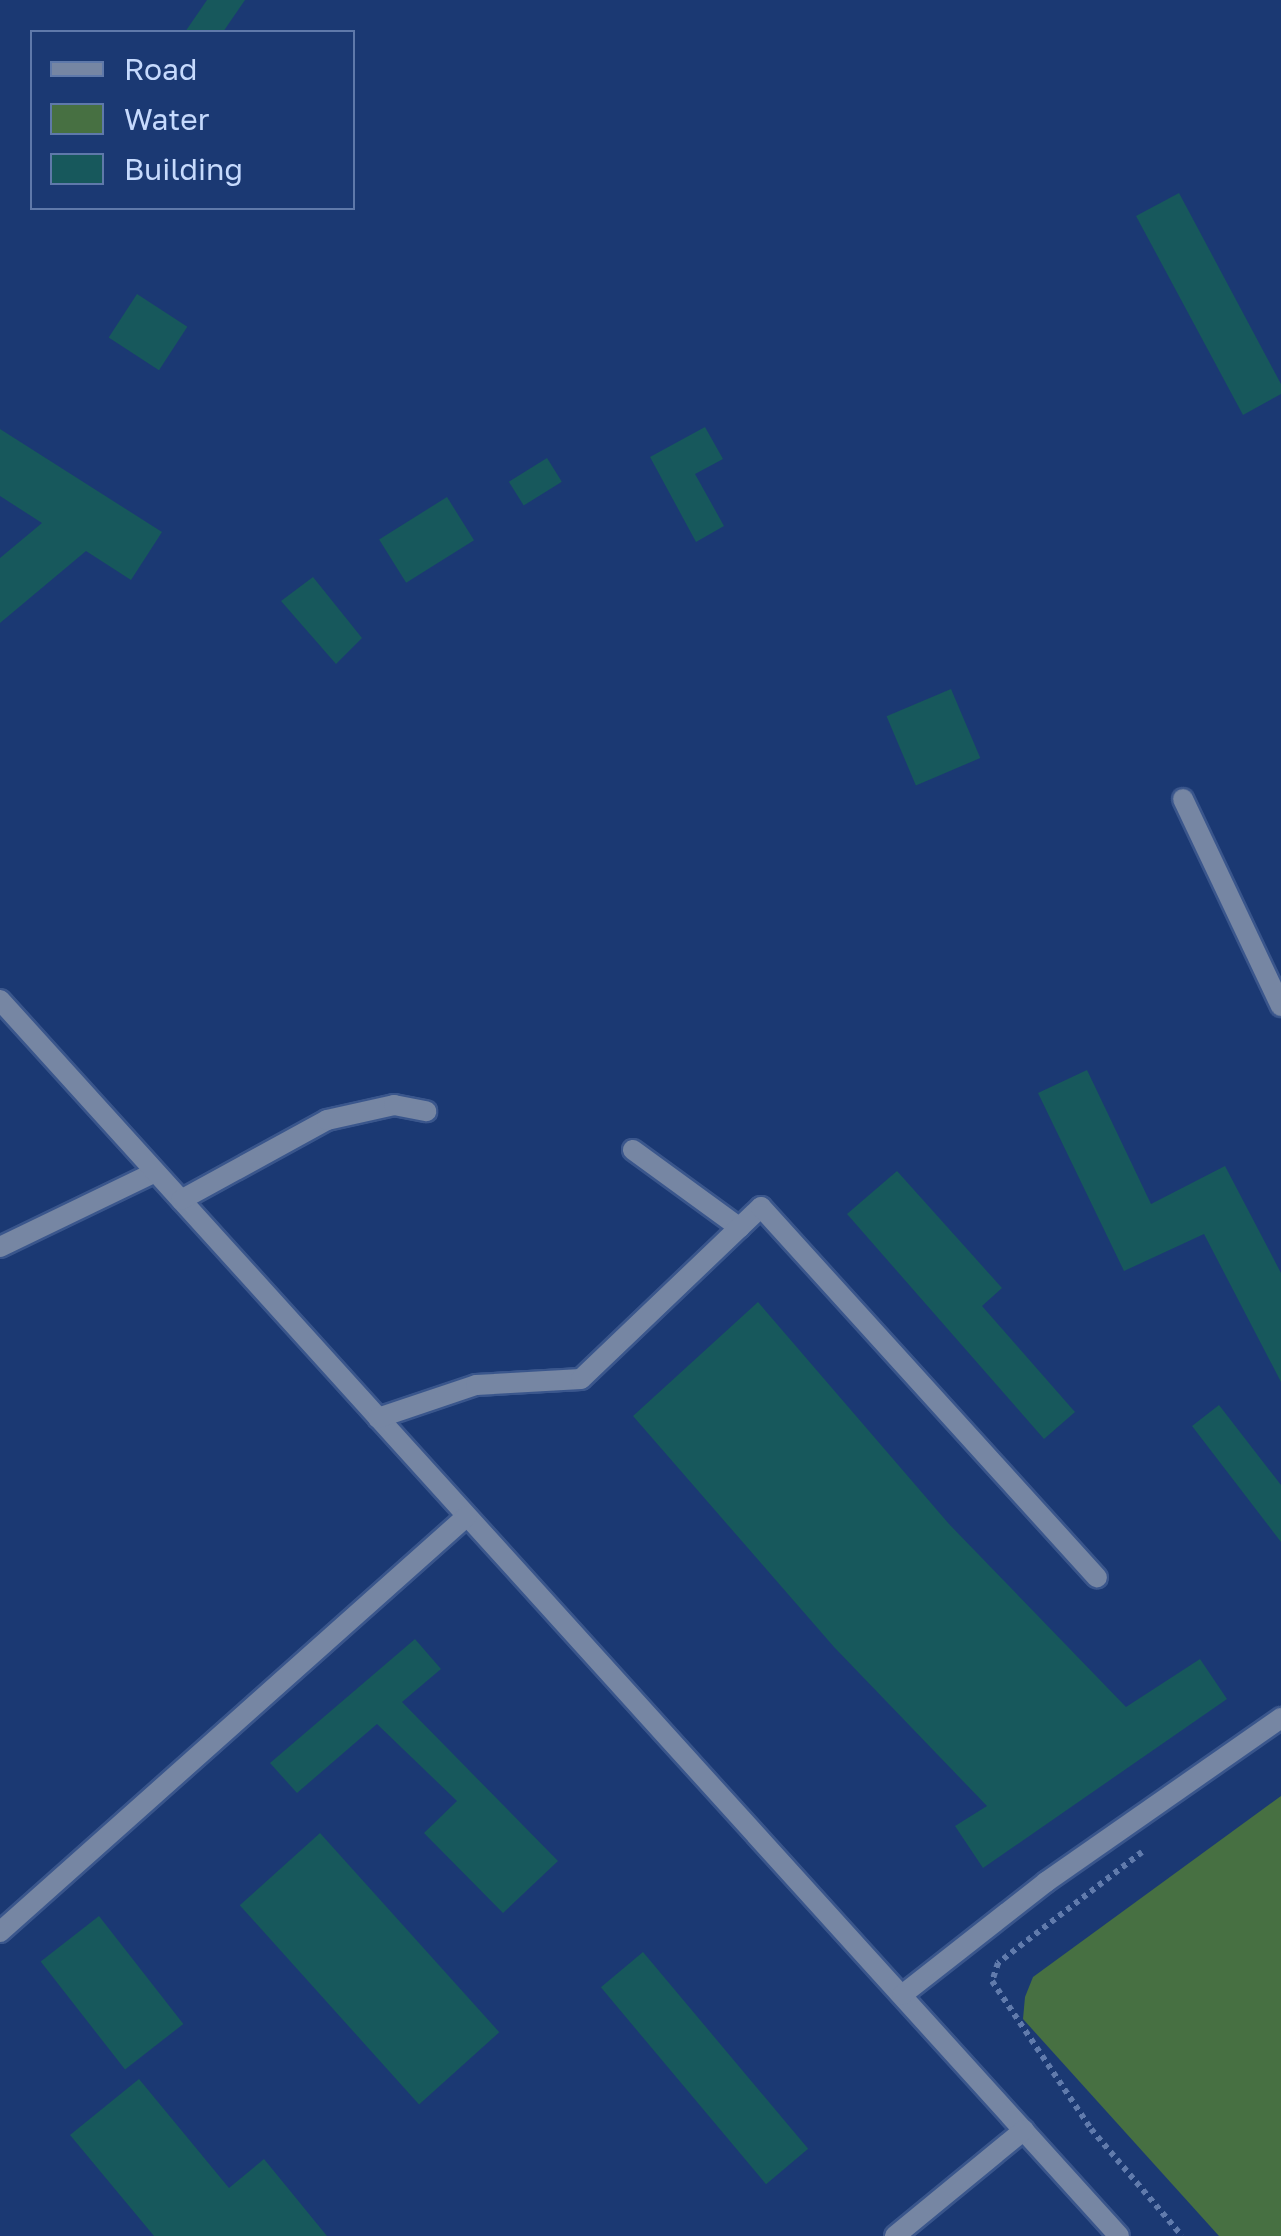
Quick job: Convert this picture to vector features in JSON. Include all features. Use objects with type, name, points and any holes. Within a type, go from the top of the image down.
[{"type":"street","points":[[1183,799],[1281,1006]]},
{"type":"street","points":[[0,1000],[1119,2236]]},
{"type":"street","points":[[181,1200],[327,1120],[394,1105],[426,1111]]},
{"type":"street","points":[[633,1150],[740,1228]]},
{"type":"street","points":[[0,1247],[155,1172]]},
{"type":"street","points":[[378,1418],[476,1384],[581,1379],[761,1208],[1097,1577]]},
{"type":"street","points":[[0,1932],[466,1516]]},
{"type":"street","points":[[902,1995],[1046,1882],[1281,1718]]},
{"type":"street","points":[[895,2236],[1024,2130]]},
{"type":"path","points":[[1157,1842],[998,1963],[992,1981],[1091,2129],[1182,2236]]},
{"type":"water","points":[[1281,1796],[1281,2236],[1219,2236],[1023,2019],[1025,1997],[1033,1977]]},
{"type":"building","points":[[207,0],[245,0],[224,30],[186,30]]},
{"type":"building","points":[[1179,193],[1281,384],[1281,394],[1243,415],[1136,216]]},
{"type":"building","points":[[137,294],[187,327],[159,370],[109,338]]},
{"type":"building","points":[[705,427],[723,459],[695,474],[724,526],[696,542],[650,457]]},
{"type":"building","points":[[0,429],[162,532],[131,580],[86,551],[0,623],[0,558],[42,523],[0,496]]},
{"type":"building","points":[[547,458],[562,482],[524,506],[509,482]]},
{"type":"building","points":[[447,497],[474,540],[406,583],[379,539]]},
{"type":"building","points":[[313,577],[362,638],[336,664],[281,601]]},
{"type":"building","points":[[951,689],[980,758],[916,785],[887,716]]},
{"type":"building","points":[[1087,1070],[1151,1204],[1225,1166],[1281,1273],[1281,1382],[1204,1234],[1124,1271],[1038,1093]]},
{"type":"building","points":[[897,1171],[1002,1288],[982,1306],[1075,1412],[1044,1439],[847,1214]]},
{"type":"building","points":[[758,1302],[949,1524],[1126,1707],[1200,1659],[1227,1699],[983,1868],[955,1826],[987,1806],[834,1647],[633,1416]]},
{"type":"building","points":[[1219,1405],[1281,1485],[1281,1542],[1192,1426]]},
{"type":"building","points":[[415,1639],[441,1669],[402,1702],[558,1861],[503,1913],[424,1833],[457,1801],[377,1724],[297,1793],[270,1763]]},
{"type":"building","points":[[320,1833],[499,2032],[419,2104],[240,1905]]},
{"type":"building","points":[[99,1916],[183,2024],[125,2070],[41,1962]]},
{"type":"building","points":[[643,1952],[808,2149],[766,2184],[601,1987]]},
{"type":"building","points":[[139,2079],[229,2188],[264,2159],[327,2236],[154,2236],[70,2135]]}]
